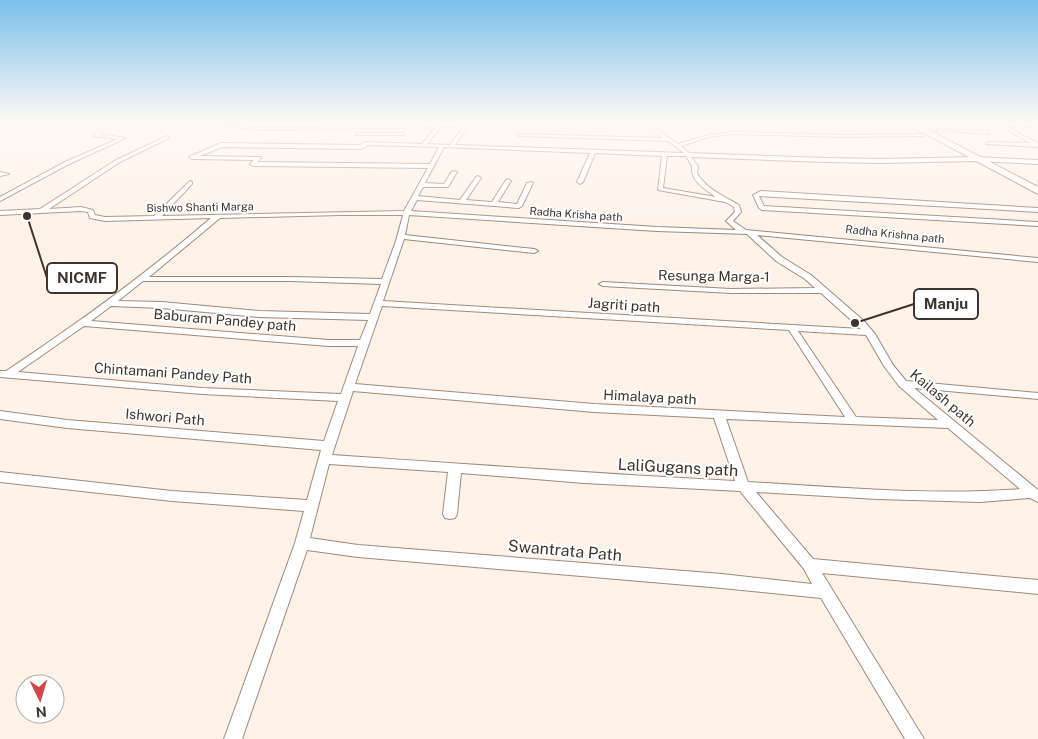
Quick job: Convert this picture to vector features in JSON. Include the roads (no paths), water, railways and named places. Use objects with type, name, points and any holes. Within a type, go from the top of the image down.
[{"type":"highway","points":[[990,158],[1038,189]]},
{"type":"street","points":[[0,198],[77,158]]},
{"type":"street","points":[[43,210],[123,158]]},
{"type":"street","points":[[259,158],[254,165],[366,164],[430,166]]},
{"type":"street","points":[[233,739],[302,543],[328,446],[372,317],[386,282],[401,237],[406,214],[423,185],[435,158]]},
{"type":"street","points":[[580,182],[590,158]]},
{"type":"street","points":[[664,158],[660,189],[725,200]]},
{"type":"street","points":[[691,158],[696,166],[694,173],[696,178],[725,200]]},
{"type":"street","points":[[791,158],[864,161],[925,158]]},
{"type":"street","points":[[993,158],[998,160]]},
{"type":"street","points":[[993,158],[1038,162]]},
{"type":"street","points":[[423,185],[446,186],[454,172]]},
{"type":"street","points":[[462,201],[478,178]]},
{"type":"street","points":[[494,203],[508,180]]},
{"type":"street","points":[[156,218],[190,183]]},
{"type":"street","points":[[416,198],[519,206],[530,183]]},
{"type":"street","points":[[1036,224],[762,208],[756,195],[761,193],[1038,210]]},
{"type":"street","points":[[835,199],[846,212]]},
{"type":"street","name":"Kailash path","points":[[725,200],[739,208],[738,212],[729,221],[779,259],[808,277],[861,323],[903,384],[1034,495]]},
{"type":"street","points":[[906,203],[924,217]]},
{"type":"street","points":[[1008,208],[1036,224]]},
{"type":"street","name":"Bishwo Shanti Marga","points":[[0,213],[43,210],[91,210],[92,217],[97,219],[406,214]]},
{"type":"street","name":"Radha Krisha path","points":[[406,214],[443,214],[747,233]]},
{"type":"street","points":[[3,376],[84,323],[142,279],[218,216]]},
{"type":"street","name":"Radha Krishna path","points":[[747,233],[1038,260]]},
{"type":"street","points":[[401,237],[534,250]]},
{"type":"street","points":[[142,279],[290,279],[386,282]]},
{"type":"street","name":"Resunga Marga-1","points":[[602,284],[731,291],[824,290]]},
{"type":"street","points":[[109,303],[162,305],[260,314],[372,317]]},
{"type":"street","name":"Jagriti path","points":[[378,303],[869,332]]},
{"type":"street","name":"Baburam Pandey path","points":[[84,323],[329,343],[364,343]]},
{"type":"street","points":[[792,328],[804,349],[854,421]]},
{"type":"street","name":"Chintamani Pandey Path","points":[[3,376],[202,391],[346,392]]},
{"type":"street","points":[[903,384],[1038,396]]},
{"type":"street","name":"Himalaya path","points":[[346,392],[719,416],[951,424]]},
{"type":"street","name":"Ishwori Path","points":[[0,415],[67,424],[328,446]]},
{"type":"street","points":[[719,416],[743,486],[809,564],[915,739]]},
{"type":"street","name":"LaliGugans path","points":[[324,459],[455,467],[584,478],[877,494],[950,497],[1034,495]]},
{"type":"street","points":[[450,514],[455,467]]},
{"type":"street","points":[[0,477],[172,496],[311,506]]},
{"type":"street","name":"Swantrata Path","points":[[302,543],[358,551],[713,580],[826,592]]},
{"type":"street","points":[[809,564],[1038,587]]},
{"type":"place","name":"NICMF","points":[[27,216]]},
{"type":"place","name":"Manju","points":[[855,323]]}]
